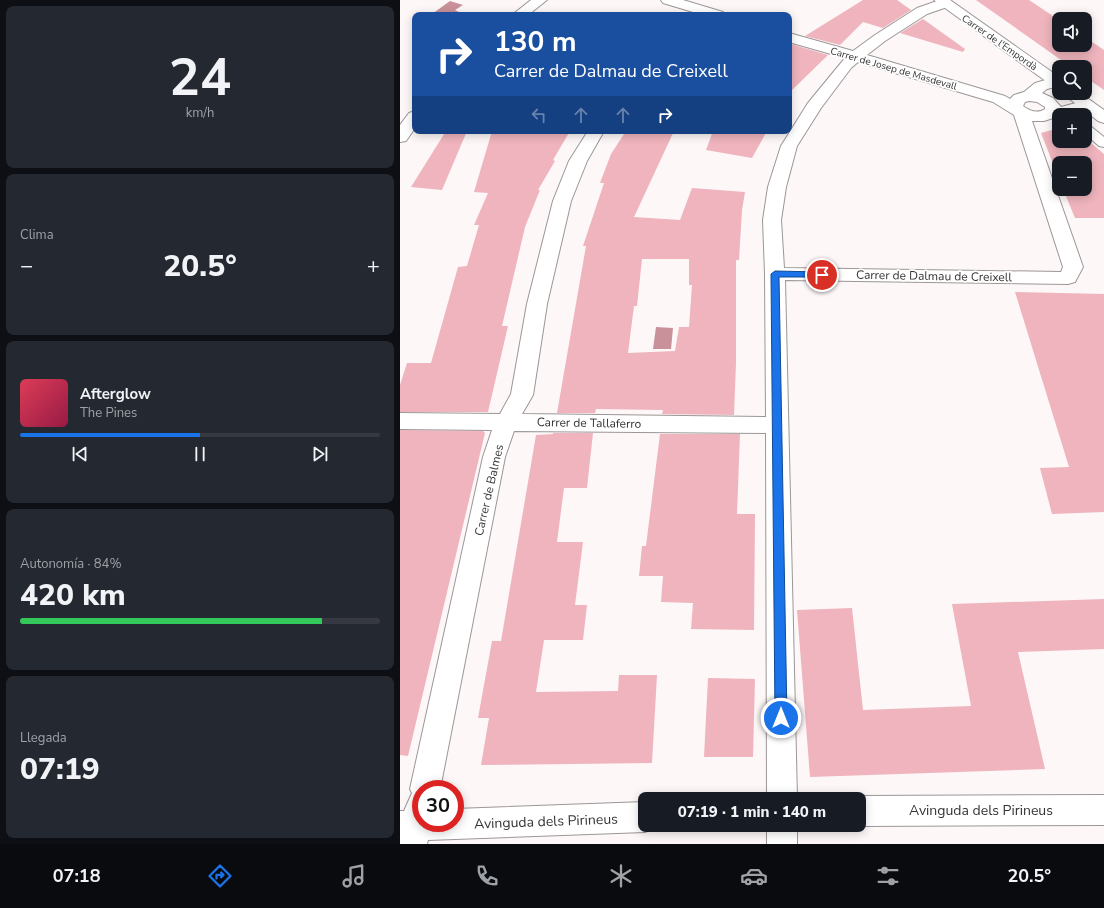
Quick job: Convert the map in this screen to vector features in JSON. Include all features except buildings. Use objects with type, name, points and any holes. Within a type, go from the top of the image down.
[{"type":"street","points":[[523,12],[540,0]]},
{"type":"street","points":[[668,0],[712,11]]},
{"type":"street","points":[[782,792],[778,425],[775,274],[772,220],[777,187],[789,146],[814,106],[846,65],[880,38],[922,11],[943,2]]},
{"type":"street","name":"Carrer de l'Empordà","points":[[943,2],[1052,79]]},
{"type":"street","name":"Carrer de Josep de Masdevall","points":[[792,38],[1000,99],[1024,110]]},
{"type":"street","points":[[1052,84],[1041,86],[1024,110],[1044,116],[1052,115]]},
{"type":"street","points":[[1080,100],[1104,118]]},
{"type":"street","points":[[1078,108],[1087,105]]},
{"type":"street","name":"Carrer de Dalmau de Creixell","points":[[775,274],[1068,278],[1072,266],[1024,110]]},
{"type":"street","points":[[400,137],[412,120]]},
{"type":"street","name":"Carrer de Balmes","points":[[427,780],[494,457],[506,422],[522,395],[537,304],[562,201],[578,161],[594,134]]},
{"type":"street","name":"Carrer de Tallaferro","points":[[400,421],[778,425]]},
{"type":"street","name":"Avinguda dels Pirineus","points":[[866,811],[1104,810]]},
{"type":"street","name":"Avinguda dels Pirineus","points":[[464,823],[638,817]]},
{"type":"street","points":[[782,832],[782,844]]},
{"type":"lane","points":[[1092,134],[1104,143]]},
{"type":"shaded area","points":[[450,1],[463,5],[455,10],[459,12],[435,12]]},
{"type":"shaded area","points":[[656,327],[673,328],[671,349],[653,349]]},
{"type":"route","points":[[781,718],[775,274],[822,275]]}]
